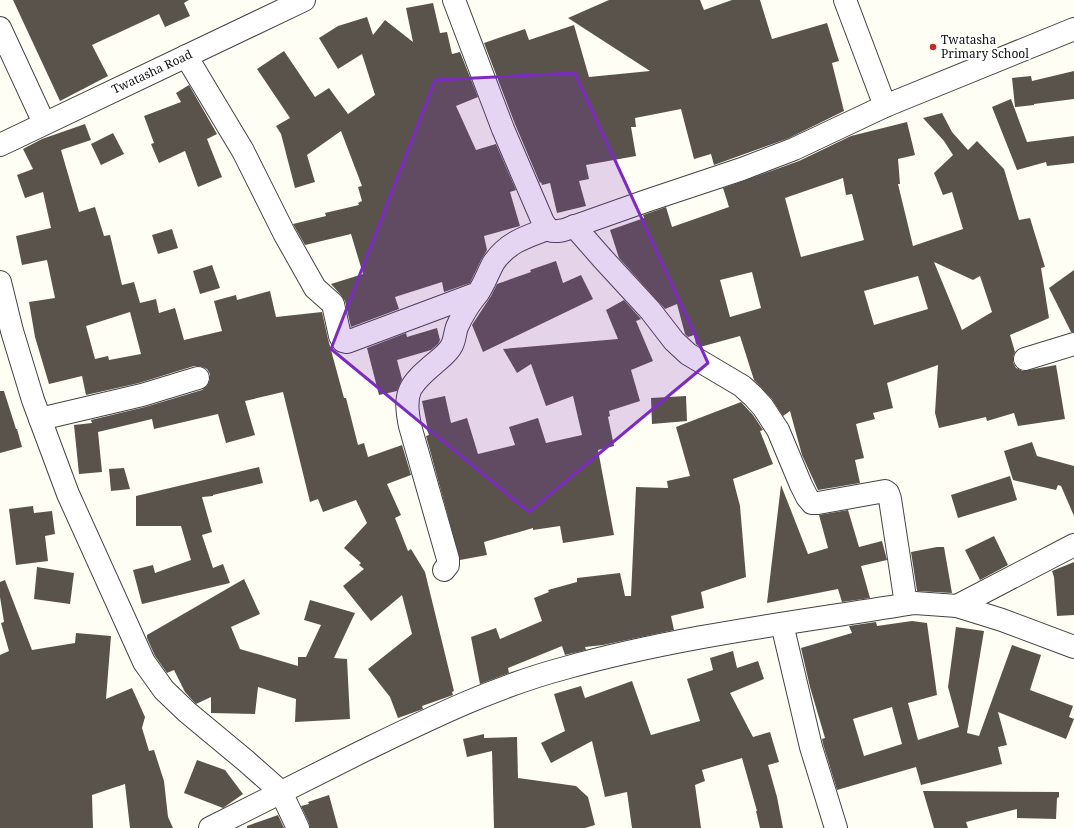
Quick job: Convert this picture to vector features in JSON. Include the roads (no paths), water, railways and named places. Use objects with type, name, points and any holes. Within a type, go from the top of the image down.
[{"type":"street","name":"Twatasha Road","points":[[0,145],[304,0]]},
{"type":"street","points":[[454,0],[503,129],[543,222],[547,229],[553,232],[794,149],[885,106],[1074,29]]},
{"type":"street","points":[[845,0],[885,106]]},
{"type":"street","points":[[0,28],[44,124]]},
{"type":"street","points":[[186,56],[243,151],[284,233],[315,288],[333,304],[340,336],[343,341],[347,342],[478,293]]},
{"type":"street","points":[[574,226],[603,260],[650,310],[674,342],[688,354],[742,386],[763,407],[778,430],[801,485],[807,497],[812,502],[818,503],[884,491],[888,493],[906,604]]},
{"type":"street","points":[[444,570],[448,565],[448,559],[407,412],[411,386],[443,356],[452,345],[466,307],[482,287],[494,261],[505,249],[519,239],[547,229]]},
{"type":"street","points":[[0,282],[12,331],[33,400],[68,494],[144,662],[164,690],[187,712],[230,747],[281,792],[298,828]]},
{"type":"street","points":[[1025,358],[1074,344]]},
{"type":"street","points":[[40,419],[142,395],[198,378]]},
{"type":"street","points":[[957,606],[1074,546]]},
{"type":"street","points":[[210,828],[450,709],[509,686],[564,668],[664,644],[915,603],[957,606],[1002,620],[1074,647]]},
{"type":"street","points":[[782,624],[811,747],[836,828]]},
{"type":"place","name":"Twatasha Primary School","points":[[933,47]]}]
